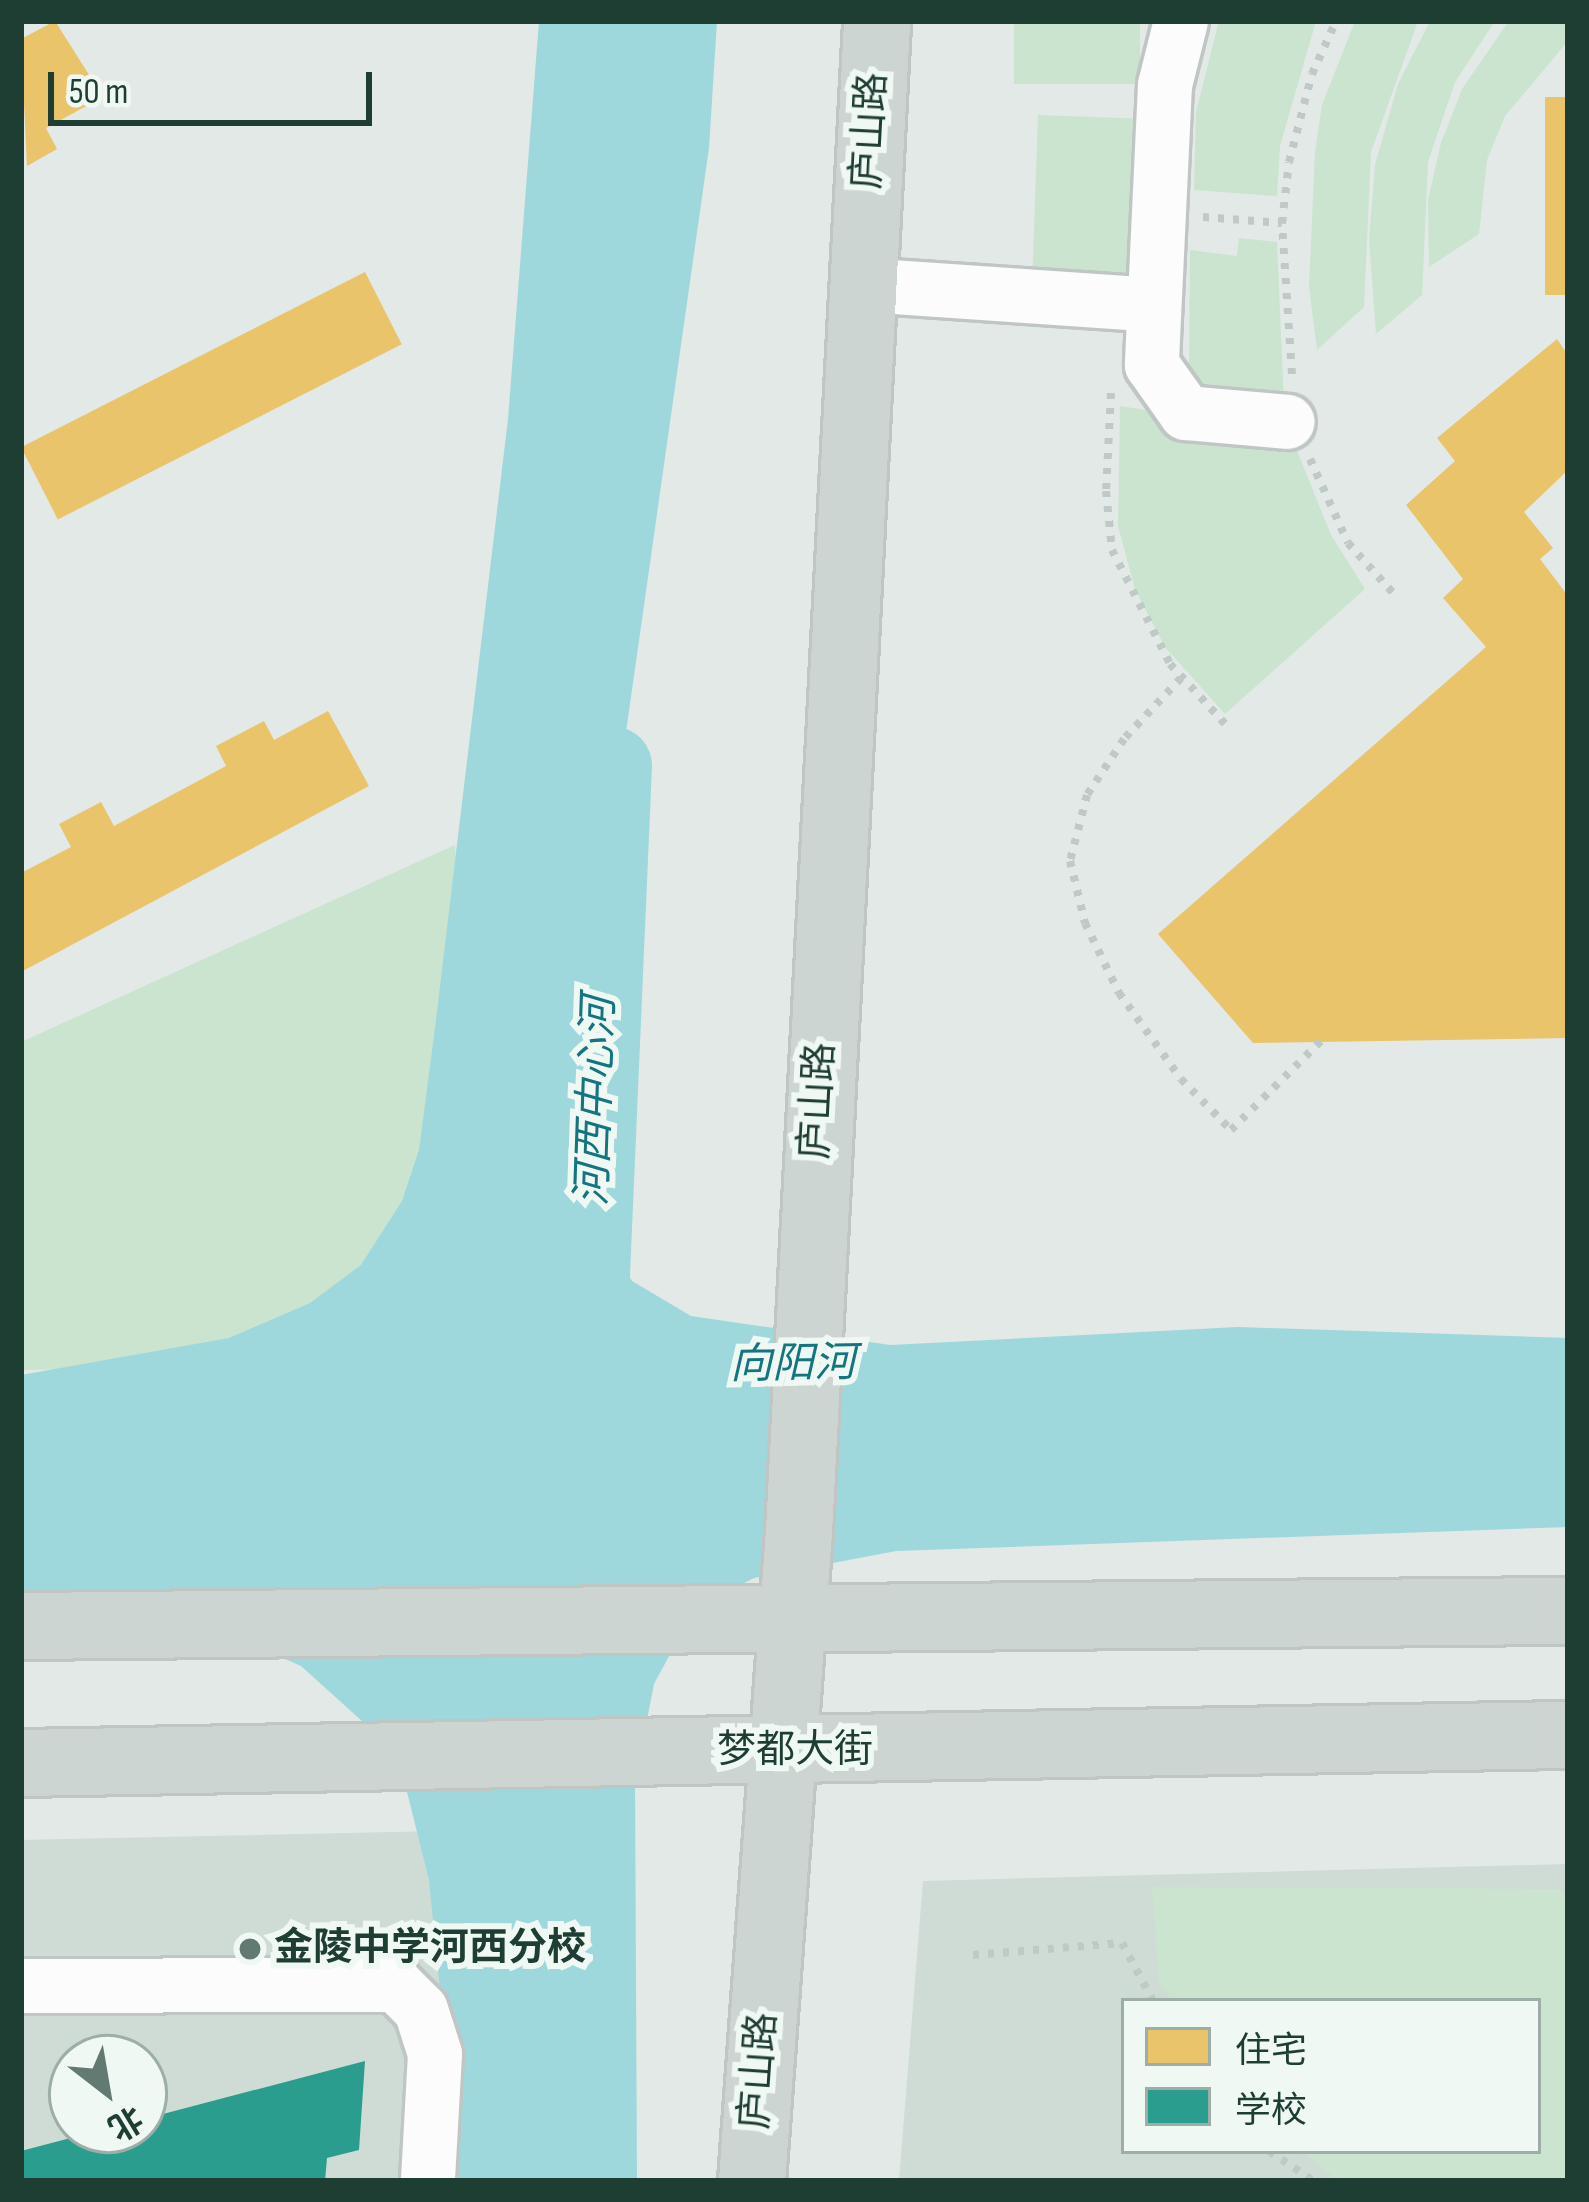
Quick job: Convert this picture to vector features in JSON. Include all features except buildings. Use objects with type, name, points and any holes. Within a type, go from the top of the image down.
[{"type":"main road","name":"庐山路","points":[[752,2181],[752,1749],[761,1619],[800,1532],[877,21]]},
{"type":"main road","points":[[21,1626],[1568,1611]]},
{"type":"main road","name":"梦都大街","points":[[21,1763],[1568,1736]]},
{"type":"street","points":[[1181,21],[1165,86],[1159,213],[1135,303],[1151,365],[1186,413],[1295,419]]},
{"type":"street","points":[[862,285],[1135,303]]},
{"type":"street","points":[[21,1986],[397,1984],[422,2010],[435,2054],[428,2181]]},
{"type":"path","points":[[1336,21],[1312,74],[1282,223],[1295,419],[1348,543],[1393,593]]},
{"type":"path","points":[[1159,213],[1282,223]]},
{"type":"path","points":[[1135,303],[1106,491],[1112,550],[1138,613],[1181,678],[1228,727]]},
{"type":"path","points":[[1181,678],[1124,739],[1087,795],[1070,862],[1085,923],[1119,993],[1181,1079],[1231,1130],[1321,1042]]},
{"type":"path","points":[[973,1955],[1122,1943],[1151,1998]]},
{"type":"path","points":[[1274,2154],[1314,2181]]},
{"type":"shaded area","name":"金陵中学河西分校","points":[[489,1830],[460,2181],[21,2181],[21,1840]]},
{"type":"shaded area","points":[[1568,1864],[1568,2181],[899,2181],[923,1881]]},
{"type":"green space","points":[[1014,21],[1140,21],[1140,84],[1014,84]]},
{"type":"green space","points":[[1219,21],[1316,21],[1280,146],[1277,196],[1194,190],[1196,112]]},
{"type":"green space","points":[[1355,21],[1418,21],[1371,152],[1364,307],[1317,350],[1309,287],[1315,152],[1322,105]]},
{"type":"green space","points":[[1430,21],[1495,21],[1455,82],[1428,162],[1422,295],[1376,334],[1369,240],[1375,165],[1398,84]]},
{"type":"green space","points":[[1509,21],[1568,21],[1568,41],[1505,116],[1487,160],[1479,234],[1429,267],[1428,200],[1441,143],[1462,89]]},
{"type":"green space","points":[[1038,115],[1142,119],[1136,276],[1033,272]]},
{"type":"green space","points":[[1239,238],[1277,242],[1284,405],[1210,395],[1189,367],[1190,250],[1237,256]]},
{"type":"green space","points":[[1120,406],[1290,433],[1331,535],[1365,589],[1225,714],[1165,647],[1135,589],[1118,526]]},
{"type":"green space","points":[[455,845],[477,1267],[377,1365],[21,1370],[21,1042]]},
{"type":"green space","points":[[1152,1887],[1559,1889],[1568,1898],[1568,2181],[1338,2181],[1306,2154],[1541,2154],[1541,1998],[1170,1998],[1159,1983]]},
{"type":"water","name":"向阳河","points":[[539,21],[717,21],[709,148],[574,1098],[584,1198],[632,1281],[691,1316],[890,1345],[1238,1327],[1568,1338],[1568,1527],[896,1551],[754,1578],[695,1608],[654,1684],[635,1780],[637,2181],[459,2181],[429,1880],[402,1772],[373,1731],[301,1666],[194,1619],[21,1610],[21,1375],[229,1338],[310,1303],[361,1265],[402,1201],[419,1150],[508,419]]},
{"type":"waterway","name":"河西中心河","points":[[589,1320],[613,766]]},
{"type":"place","name":"金陵中学河西分校","points":[[250,1949]]}]
